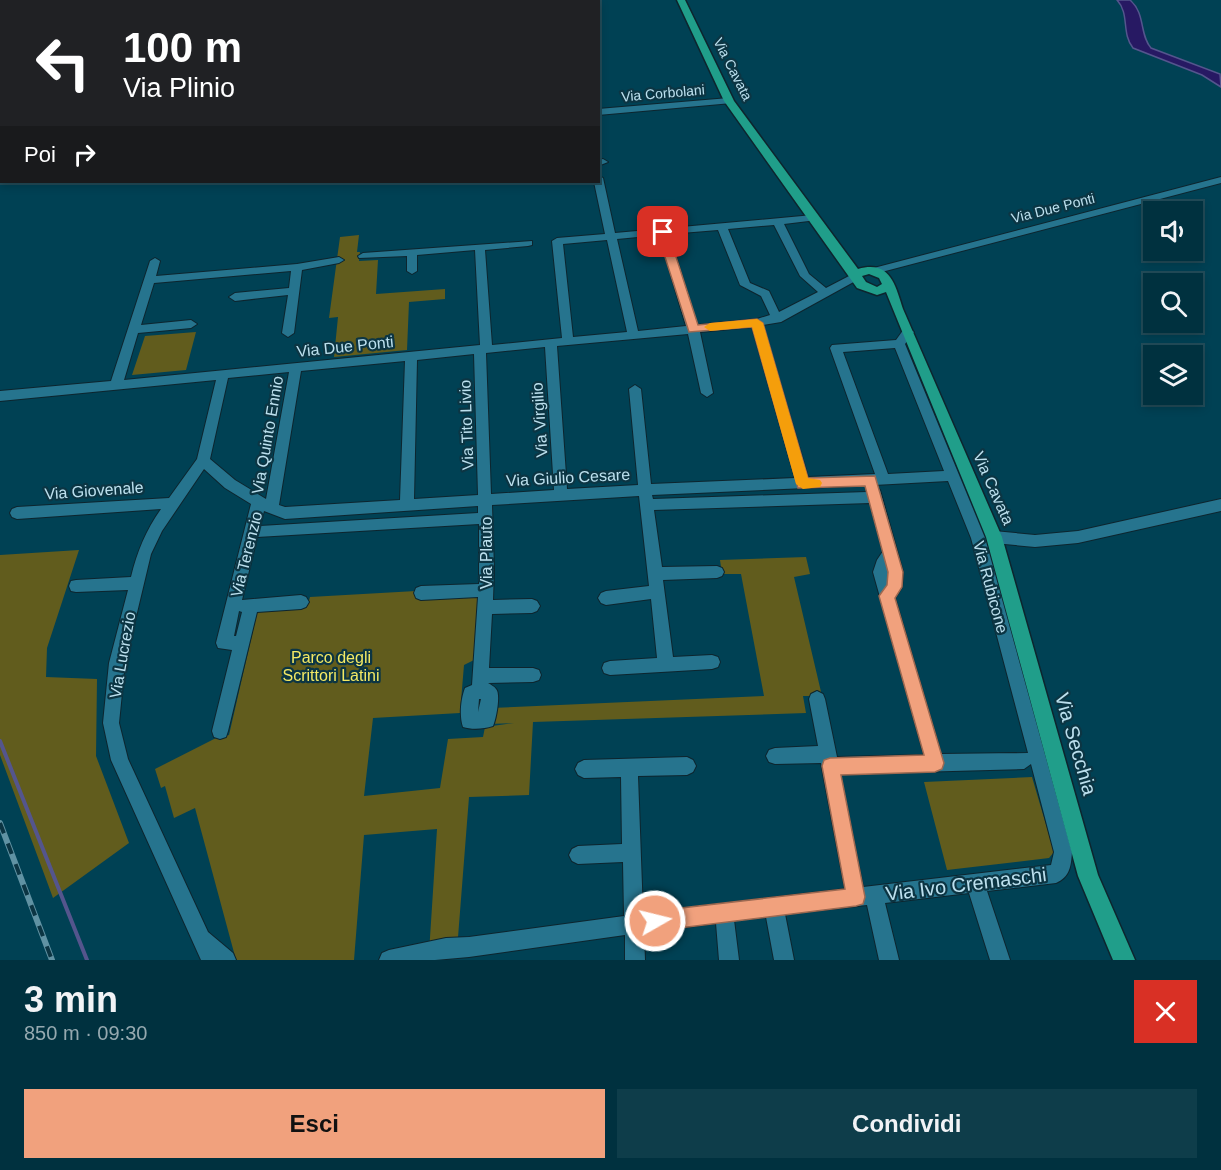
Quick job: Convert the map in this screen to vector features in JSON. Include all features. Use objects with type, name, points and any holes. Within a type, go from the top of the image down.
[{"type":"main road","name":"Via Cavata","points":[[681,0],[729,101],[813,218],[897,309],[994,537]]},
{"type":"main road","name":"Via Cavata","points":[[867,274],[871,290],[897,309]]},
{"type":"main road","points":[[867,274],[883,290],[871,290]]},
{"type":"main road","name":"Via Secchia","points":[[994,537],[1088,876],[1124,960]]},
{"type":"street","name":"Via Corbolani","points":[[600,112],[729,101]]},
{"type":"street","name":"Via Due Ponti","points":[[0,396],[757,323],[777,319],[828,290],[892,265],[1221,180]]},
{"type":"street","points":[[599,183],[633,334]]},
{"type":"street","points":[[568,340],[557,241],[813,218]]},
{"type":"street","points":[[778,222],[805,276],[828,290]]},
{"type":"street","points":[[722,227],[745,285],[765,294],[777,319]]},
{"type":"street","points":[[663,232],[693,329],[707,393]]},
{"type":"street","points":[[363,256],[528,243]]},
{"type":"street","name":"Via Tito Livio","points":[[480,248],[486,499]]},
{"type":"street","points":[[412,253],[412,271]]},
{"type":"street","points":[[149,280],[297,267],[339,260]]},
{"type":"street","points":[[116,385],[155,261]]},
{"type":"street","points":[[288,333],[297,267]]},
{"type":"street","name":"Via Due Ponti","points":[[828,290],[847,286],[871,290]]},
{"type":"street","points":[[235,297],[294,291]]},
{"type":"street","points":[[757,323],[803,484]]},
{"type":"street","points":[[134,329],[191,324]]},
{"type":"street","points":[[908,332],[898,344],[836,348],[877,480],[875,497],[891,552],[882,564],[880,572],[935,763]]},
{"type":"street","name":"Via Virgilio","points":[[551,342],[561,496]]},
{"type":"street","name":"Via Rubicone","points":[[898,344],[978,538],[1063,852]]},
{"type":"street","points":[[407,506],[411,355]]},
{"type":"street","name":"Via Quinto Ennio","points":[[265,505],[296,367]]},
{"type":"street","name":"Via Lucrezio","points":[[211,960],[115,747],[111,723],[117,663],[144,554],[156,528],[203,460],[224,374]]},
{"type":"street","points":[[636,389],[646,498],[666,664]]},
{"type":"street","name":"Via Giulio Cesare","points":[[203,460],[215,474],[265,505],[285,513],[561,496],[875,497]]},
{"type":"street","name":"Via Giulio Cesare","points":[[646,498],[803,484],[952,476]]},
{"type":"street","name":"Via Plauto","points":[[486,499],[486,590],[481,684],[533,675]]},
{"type":"street","name":"Via Giovenale","points":[[17,513],[173,503]]},
{"type":"street","name":"Via Terenzio","points":[[242,643],[224,643],[251,532],[265,505]]},
{"type":"street","name":"Via Cavata","points":[[994,537],[1035,541],[1078,537],[1221,505]]},
{"type":"street","points":[[251,532],[486,518]]},
{"type":"street","points":[[655,574],[717,572]]},
{"type":"street","points":[[76,586],[137,583]]},
{"type":"street","points":[[422,593],[486,590]]},
{"type":"street","points":[[606,598],[657,592]]},
{"type":"street","name":"Via Terenzio","points":[[233,607],[301,602]]},
{"type":"street","name":"Via Terenzio","points":[[220,731],[251,606]]},
{"type":"street","name":"Via Plauto","points":[[485,608],[532,606]]},
{"type":"street","points":[[610,668],[712,662]]},
{"type":"street","points":[[817,699],[829,760],[865,896],[889,960]]},
{"type":"street","points":[[775,756],[935,763],[1024,760]]},
{"type":"street","points":[[584,770],[687,766]]},
{"type":"street","points":[[629,768],[632,924],[635,960]]},
{"type":"street","name":"Via Ivo Cremaschi","points":[[390,960],[446,948],[469,954],[632,924],[724,912],[976,885],[1056,874],[1062,867],[1063,852]]},
{"type":"street","points":[[578,855],[630,853]]},
{"type":"street","points":[[976,885],[1000,960]]},
{"type":"street","points":[[774,906],[784,960]]},
{"type":"street","points":[[724,912],[729,960]]},
{"type":"street","name":"Via Lucrezio","points":[[202,938],[226,960]]},
{"type":"green space","points":[[359,235],[357,252],[360,252],[359,261],[378,260],[376,294],[445,289],[445,299],[409,302],[407,350],[334,357],[338,317],[329,318],[340,237]]},
{"type":"green space","points":[[196,332],[186,370],[132,375],[145,336]]},
{"type":"green space","points":[[79,550],[47,648],[46,677],[97,679],[96,756],[129,843],[53,898],[0,755],[0,555]]},
{"type":"green space","name":"Parco degli Scrittori Latini","points":[[806,557],[810,574],[794,577],[822,696],[803,696],[806,713],[533,722],[529,795],[469,797],[457,950],[429,953],[437,829],[364,835],[354,960],[236,960],[195,808],[174,818],[165,786],[161,788],[155,769],[218,737],[229,735],[258,609],[308,604],[310,597],[416,591],[482,593],[476,659],[464,665],[460,713],[373,718],[364,796],[440,788],[448,739],[483,737],[485,727],[514,723],[488,724],[491,708],[764,696],[741,574],[722,574],[720,560]]},
{"type":"green space","points":[[1032,777],[1054,852],[1049,858],[947,870],[924,782]]},
{"type":"shaded area","points":[[1117,0],[1130,0],[1135,6],[1151,48],[1220,74],[1221,87],[1202,75],[1133,48],[1127,36],[1121,5]]},
{"type":"waterway","points":[[0,741],[87,960]]},
{"type":"railway","points":[[0,823],[52,960]]},
{"type":"slow traffic","points":[[710,327],[757,323],[803,484],[815,483]]},
{"type":"route","points":[[655,921],[856,897],[830,766],[935,763],[887,596],[895,587],[896,572],[870,480],[803,484],[757,323],[693,329],[663,232]]}]
